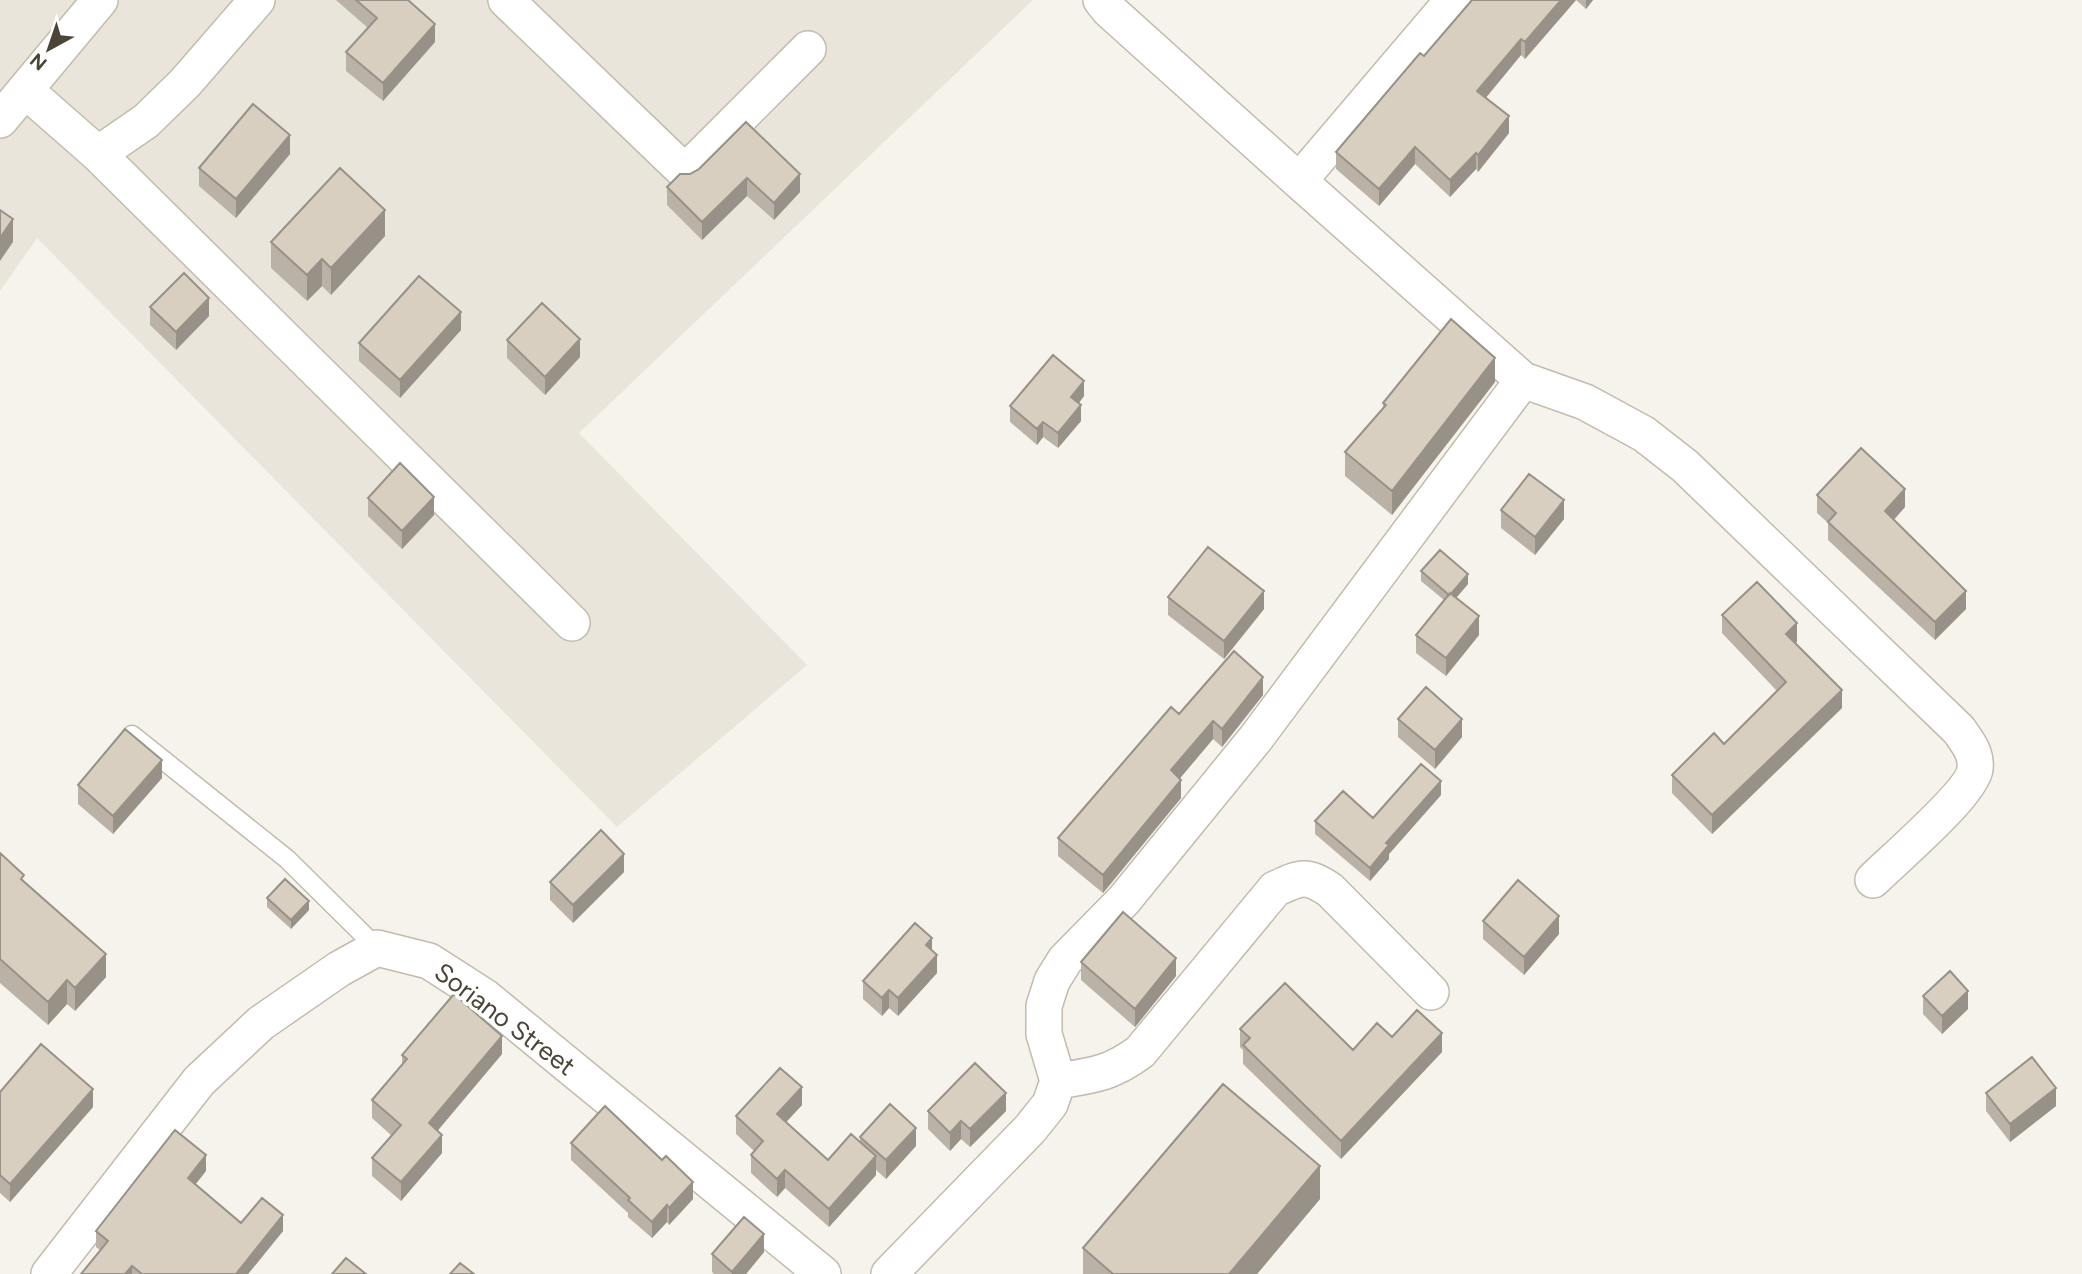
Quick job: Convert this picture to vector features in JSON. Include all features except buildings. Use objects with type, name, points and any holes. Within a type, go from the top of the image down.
[{"type":"street","points":[[0,120],[100,0]]},
{"type":"street","points":[[98,154],[146,121],[185,83],[257,0]]},
{"type":"street","points":[[506,0],[685,172],[808,49]]},
{"type":"street","points":[[1101,0],[1523,380],[1585,402],[1644,434],[1685,466],[1959,730],[1973,751],[1975,770],[1965,790],[1873,880]]},
{"type":"street","points":[[1299,181],[1453,0]]},
{"type":"street","points":[[25,90],[98,154],[572,624]]},
{"type":"street","points":[[889,1274],[1030,1129],[1050,1104],[1058,1081],[1044,1034],[1044,1006],[1052,981],[1065,960],[1124,900],[1256,738],[1523,380]]},
{"type":"street","points":[[1058,1081],[1109,1071],[1140,1052],[1275,889],[1298,878],[1313,879],[1330,890],[1431,992]]},
{"type":"street","points":[[49,1274],[200,1081],[261,1023],[339,969],[377,948]]},
{"type":"street","name":"Soriano Street","points":[[377,948],[429,961],[485,997],[822,1274]]},
{"type":"lane","points":[[132,735],[287,859],[377,948]]},
{"type":"shaded area","points":[[0,0],[1033,0],[579,433],[807,665],[617,827],[37,238],[0,291]]}]
